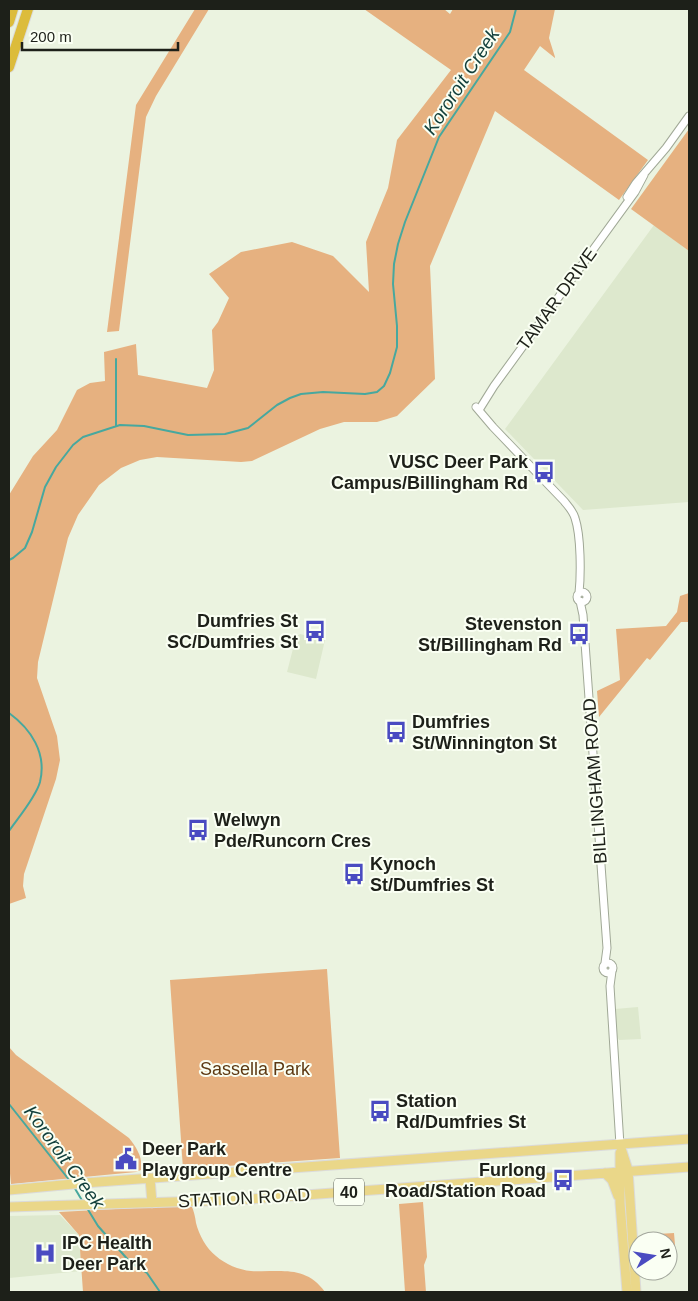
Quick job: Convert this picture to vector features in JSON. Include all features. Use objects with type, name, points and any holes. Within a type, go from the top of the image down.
[{"type":"highway","points":[[9,22],[13,9]]},
{"type":"highway","points":[[9,67],[28,9]]},
{"type":"main road","name":"STATION ROAD","points":[[9,1190],[689,1139]]},
{"type":"main road","points":[[620,1145],[636,1292]]},
{"type":"main road","name":"STATION ROAD","points":[[9,1207],[264,1198],[689,1167]]},
{"type":"main road","points":[[624,1171],[620,1203],[626,1292]]},
{"type":"main road","points":[[605,1173],[612,1180],[620,1203]]},
{"type":"main road","points":[[150,1178],[152,1203]]},
{"type":"street","name":"TAMAR DRIVE","points":[[582,593],[577,527],[573,513],[564,501],[476,409],[635,192],[644,175],[689,116]]},
{"type":"street","name":"BILLINGHAM ROAD","points":[[582,593],[587,596],[583,601],[583,615],[620,1145]]},
{"type":"shaded area","points":[[654,225],[689,251],[689,502],[583,510],[505,429]]},
{"type":"shaded area","points":[[300,634],[325,640],[316,679],[287,672],[296,637]]},
{"type":"shaded area","points":[[638,1007],[641,1039],[619,1040],[615,1009]]},
{"type":"shaded area","name":"IPC Health Deer Park","points":[[60,1215],[79,1235],[82,1271],[9,1278],[9,1216]]},
{"type":"green space","points":[[195,9],[209,9],[156,96],[146,117],[119,331],[107,332],[136,105]]},
{"type":"green space","points":[[364,9],[444,9],[450,14],[453,9],[555,9],[549,38],[555,58],[540,46],[524,70],[648,160],[619,200],[495,111],[430,266],[435,379],[397,416],[377,422],[344,422],[320,429],[252,461],[157,457],[140,460],[121,468],[99,485],[78,515],[68,538],[38,662],[37,678],[57,736],[60,760],[56,779],[24,874],[23,886],[26,898],[9,904],[9,495],[33,456],[57,430],[77,390],[90,383],[105,381],[104,352],[136,344],[138,375],[207,388],[214,370],[212,330],[218,322],[229,298],[209,274],[241,252],[292,242],[333,256],[369,292],[366,242],[388,188],[397,140],[451,70]]},
{"type":"green space","points":[[689,129],[689,251],[631,209]]},
{"type":"green space","points":[[689,593],[689,622],[681,622],[650,660],[647,658],[599,717],[597,691],[620,680],[616,629],[666,626],[677,612],[680,596]]},
{"type":"green space","name":"Sassella Park","points":[[327,969],[340,1158],[183,1169],[170,980]]},
{"type":"green space","points":[[9,1047],[16,1055],[129,1138],[139,1153],[141,1170],[11,1184],[9,1163]]},
{"type":"green space","points":[[423,1202],[427,1257],[424,1265],[426,1292],[405,1292],[399,1204]]},
{"type":"green space","points":[[191,1205],[197,1228],[203,1241],[212,1253],[224,1262],[246,1270],[281,1271],[300,1274],[309,1277],[325,1292],[83,1292],[79,1235],[59,1212]]},
{"type":"waterway","name":"Kororoit Creek","points":[[9,560],[25,548],[32,532],[45,487],[56,467],[73,445],[83,437],[120,425],[144,426],[188,435],[225,434],[248,428],[277,405],[301,394],[323,392],[365,394],[377,392],[384,386],[390,373],[397,347],[393,284],[394,264],[405,222],[439,137],[510,32],[516,9]]},
{"type":"waterway","points":[[116,359],[116,426]]},
{"type":"waterway","name":"Kororoit Creek","points":[[9,713],[30,734],[39,752],[42,771],[35,794],[9,831]]},
{"type":"waterway","name":"Kororoit Creek","points":[[9,1104],[70,1181]]},
{"type":"waterway","name":"Kororoit Creek","points":[[74,1187],[83,1202]]},
{"type":"waterway","name":"Kororoit Creek","points":[[87,1208],[98,1226],[130,1262],[147,1273],[160,1292]]},
{"type":"place","name":"VUSC Deer Park Campus/Billingham Rd","points":[[544,472]]},
{"type":"place","name":"Dumfries St SC/Dumfries St","points":[[315,631]]},
{"type":"place","name":"Stevenston St/Billingham Rd","points":[[579,634]]},
{"type":"place","name":"Dumfries St/Winnington St","points":[[396,732]]},
{"type":"place","name":"Welwyn Pde/Runcorn Cres","points":[[198,830]]},
{"type":"place","name":"Kynoch St/Dumfries St","points":[[354,874]]},
{"type":"place","name":"Station Rd/Dumfries St","points":[[380,1111]]},
{"type":"place","name":"Deer Park Playgroup Centre","points":[[126,1159]]},
{"type":"place","name":"Furlong Road/Station Road","points":[[563,1180]]},
{"type":"place","name":"IPC Health Deer Park","points":[[45,1253]]}]
